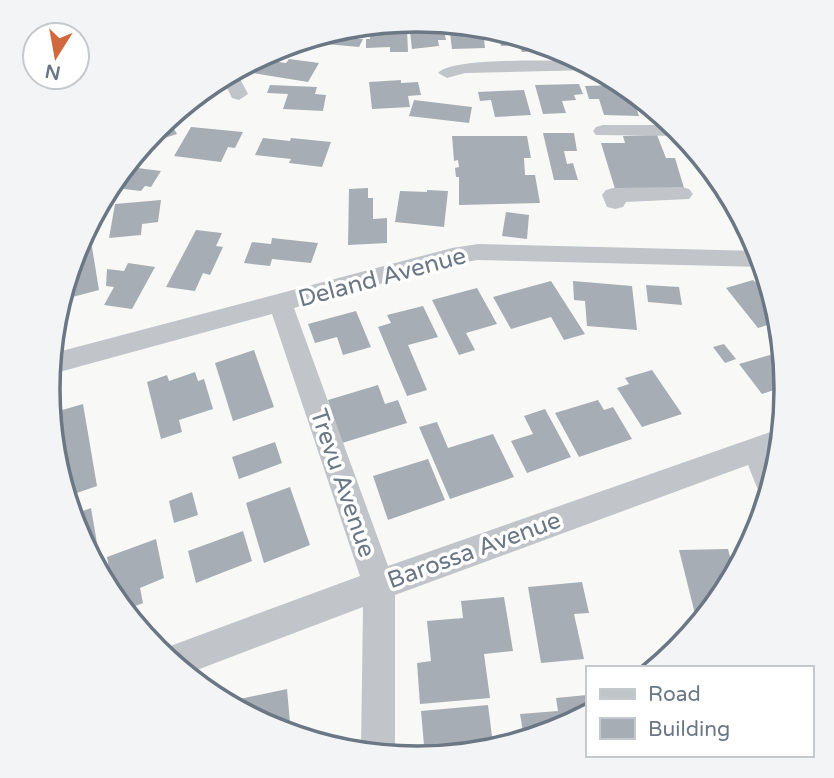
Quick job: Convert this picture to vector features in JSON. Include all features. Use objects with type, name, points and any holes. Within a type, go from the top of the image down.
[{"type":"street","points":[[447,74],[464,68],[571,66]]},
{"type":"street","points":[[604,131],[665,131]]},
{"type":"street","points":[[615,202],[613,195],[682,194]]},
{"type":"street","name":"Deland Avenue","points":[[61,362],[452,256],[478,252],[625,246],[749,258]]},
{"type":"street","name":"Trevu Avenue","points":[[281,304],[379,584],[379,744]]},
{"type":"street","name":"Barossa Avenue","points":[[182,659],[379,584],[766,446]]},
{"type":"building","points":[[407,32],[408,52],[390,52],[390,47],[366,48],[366,39],[370,39],[370,35]]},
{"type":"building","points":[[410,32],[445,33],[446,40],[438,40],[439,46],[412,49]]},
{"type":"building","points":[[450,33],[491,39],[484,39],[485,48],[452,49]]},
{"type":"building","points":[[359,36],[358,39],[363,39],[359,47],[325,44]]},
{"type":"building","points":[[500,41],[515,45],[501,46]]},
{"type":"building","points":[[520,47],[535,51],[522,52]]},
{"type":"building","points":[[289,59],[319,63],[308,82],[253,73],[274,61],[286,63]]},
{"type":"building","points":[[401,80],[401,83],[418,82],[421,95],[408,96],[410,107],[372,109],[369,82]]},
{"type":"building","points":[[579,84],[583,94],[574,95],[576,100],[562,101],[566,113],[543,114],[535,85]]},
{"type":"building","points":[[270,85],[317,87],[315,94],[326,95],[323,111],[283,109],[288,94],[267,93]]},
{"type":"building","points":[[606,85],[635,105],[639,116],[604,115],[599,99],[589,99],[585,86]]},
{"type":"building","points":[[524,90],[531,115],[495,117],[491,100],[480,101],[478,92]]},
{"type":"building","points":[[414,100],[472,107],[469,123],[409,116]]},
{"type":"building","points":[[173,127],[177,134],[161,139]]},
{"type":"building","points":[[191,127],[243,132],[235,148],[228,147],[221,162],[174,156]]},
{"type":"building","points":[[543,133],[574,133],[577,151],[564,151],[567,164],[573,163],[578,180],[554,180]]},
{"type":"building","points":[[657,135],[666,158],[675,158],[684,188],[615,189],[601,143],[625,143],[623,136]]},
{"type":"building","points":[[452,136],[527,136],[531,158],[524,158],[525,175],[535,175],[540,203],[459,205],[459,177],[456,177],[455,168],[459,167],[458,160],[454,161]]},
{"type":"building","points":[[263,138],[331,142],[322,167],[289,163],[291,159],[255,155]]},
{"type":"building","points":[[136,168],[161,171],[151,187],[145,186],[141,191],[121,189]]},
{"type":"building","points":[[368,188],[368,198],[373,198],[373,219],[387,218],[387,243],[348,245],[349,189]]},
{"type":"building","points":[[400,191],[448,191],[444,227],[395,222]]},
{"type":"building","points":[[161,200],[158,222],[142,224],[141,235],[109,238],[115,204]]},
{"type":"building","points":[[506,212],[529,215],[527,239],[502,236]]},
{"type":"building","points":[[196,230],[222,233],[216,246],[223,247],[210,275],[203,273],[195,291],[166,287]]},
{"type":"building","points":[[272,238],[318,243],[311,263],[272,259],[270,266],[244,263],[252,242],[271,244]]},
{"type":"building","points":[[92,247],[99,290],[72,297],[78,274],[89,248]]},
{"type":"building","points":[[128,263],[155,267],[132,309],[104,305],[114,287],[106,286],[107,269],[124,271]]},
{"type":"building","points":[[753,280],[759,285],[769,325],[758,328],[726,288]]},
{"type":"building","points":[[551,281],[585,334],[564,340],[551,317],[511,329],[493,297]]},
{"type":"building","points":[[573,281],[632,286],[637,330],[587,326],[585,301],[574,300]]},
{"type":"building","points":[[646,285],[679,287],[682,305],[648,302]]},
{"type":"building","points":[[477,288],[497,324],[466,333],[475,350],[459,355],[432,300]]},
{"type":"building","points":[[423,306],[438,337],[408,345],[427,390],[407,396],[378,327],[391,323],[387,315]]},
{"type":"building","points":[[356,311],[371,347],[343,355],[337,337],[315,343],[308,324]]},
{"type":"building","points":[[724,344],[736,359],[725,363],[713,347]]},
{"type":"building","points":[[254,350],[274,407],[233,421],[215,363]]},
{"type":"building","points":[[770,355],[774,366],[774,390],[762,394],[739,364]]},
{"type":"building","points":[[652,370],[682,414],[642,427],[617,388],[629,384],[625,378]]},
{"type":"building","points":[[195,372],[198,381],[204,379],[213,409],[179,420],[182,432],[161,439],[147,382],[167,375],[169,381]]},
{"type":"building","points":[[378,385],[385,404],[398,400],[407,423],[342,443],[328,400]]},
{"type":"building","points":[[598,400],[604,410],[613,407],[632,439],[579,457],[555,413]]},
{"type":"building","points":[[83,404],[97,486],[75,494],[66,459],[60,411]]},
{"type":"building","points":[[545,409],[571,457],[527,473],[511,441],[533,434],[524,416]]},
{"type":"building","points":[[437,422],[448,448],[493,434],[514,477],[450,499],[419,427]]},
{"type":"building","points":[[275,442],[282,463],[239,479],[232,457]]},
{"type":"building","points":[[428,459],[445,500],[388,520],[373,476]]},
{"type":"building","points":[[290,487],[310,545],[264,563],[246,503]]},
{"type":"building","points":[[192,492],[198,515],[174,523],[169,501]]},
{"type":"building","points":[[91,508],[98,549],[96,547],[81,512]]},
{"type":"building","points":[[243,531],[252,561],[196,583],[188,551]]},
{"type":"building","points":[[156,539],[164,578],[140,588],[143,603],[133,607],[110,572],[107,557]]},
{"type":"building","points":[[728,549],[731,560],[695,614],[679,550]]},
{"type":"building","points":[[582,582],[589,613],[574,614],[584,659],[541,663],[528,587]]},
{"type":"building","points":[[504,597],[513,651],[484,654],[490,698],[420,704],[417,663],[431,661],[427,621],[463,618],[461,601]]},
{"type":"building","points":[[287,689],[290,723],[259,710],[238,699]]},
{"type":"building","points":[[586,695],[586,704],[523,731],[520,714],[558,711],[556,698]]},
{"type":"building","points":[[488,705],[492,739],[424,746],[421,711]]}]
